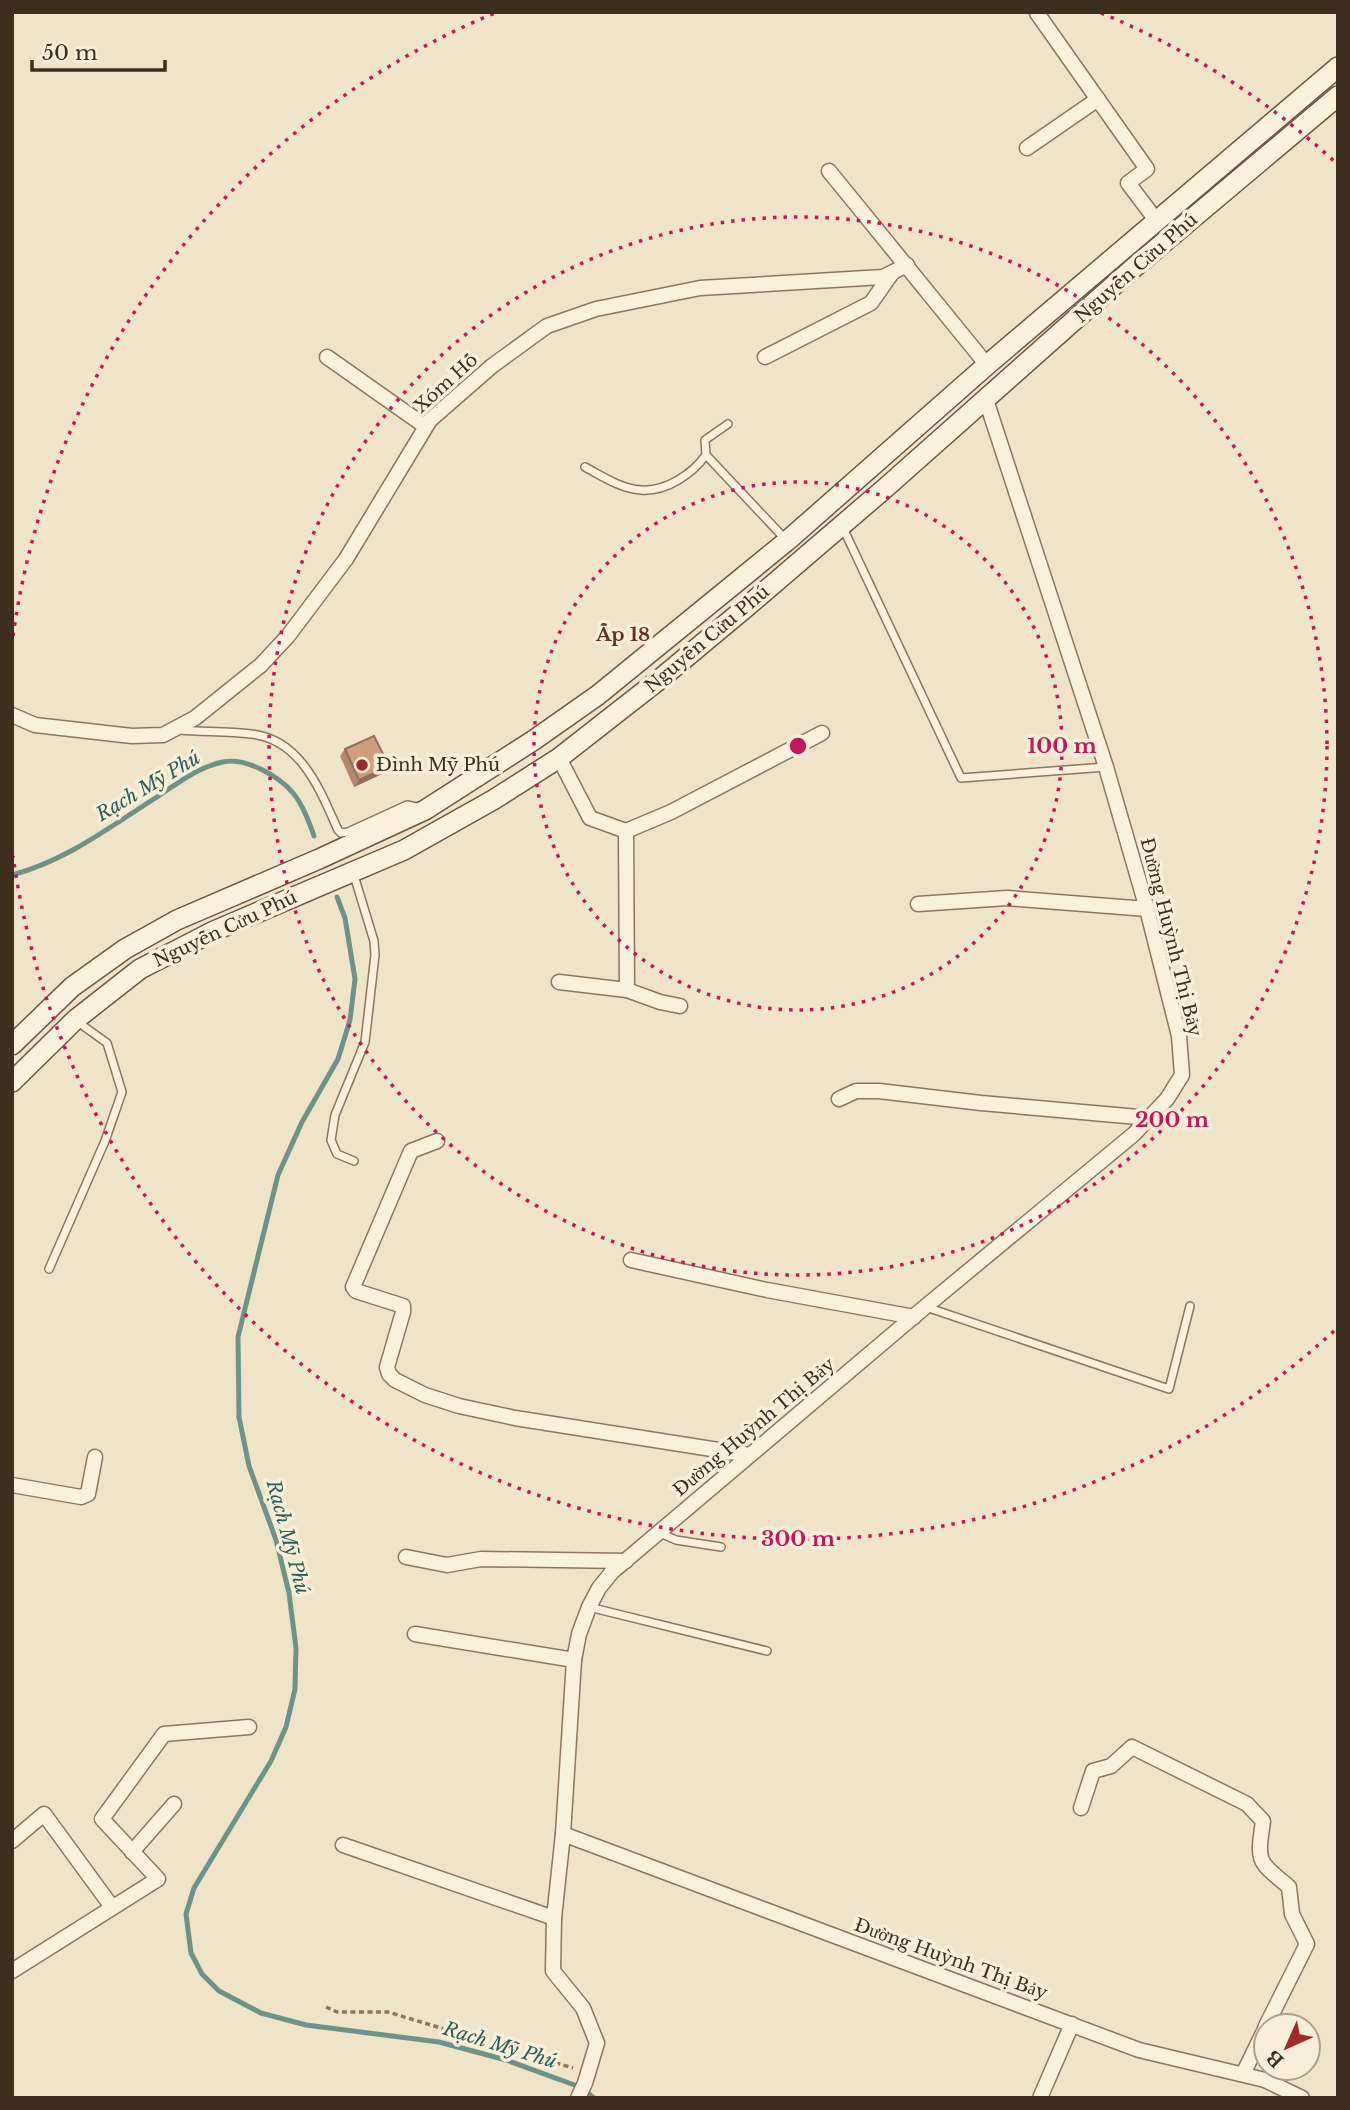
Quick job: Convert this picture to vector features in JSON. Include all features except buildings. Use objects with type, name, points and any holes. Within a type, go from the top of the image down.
[{"type":"main road","name":"Nguyễn Cửu Phú","points":[[12,1045],[72,987],[125,949],[177,920],[319,859],[425,809],[534,740],[598,695],[787,541],[987,365],[1338,67]]},
{"type":"main road","name":"Nguyễn Cửu Phú","points":[[12,1082],[75,1020],[140,969],[214,931],[404,850],[494,800],[559,758],[660,679],[842,526],[1132,270],[1338,96]]},
{"type":"main road","points":[[986,400],[987,365]]},
{"type":"street","points":[[1037,13],[1147,169],[1128,183],[1156,220]]},
{"type":"street","points":[[1027,148],[1097,99]]},
{"type":"street","points":[[829,171],[987,365]]},
{"type":"street","name":"Xóm Hố","points":[[12,715],[35,725],[132,736],[156,736],[175,730],[195,718],[261,665],[288,636],[346,559],[425,426],[492,366],[547,326],[596,309],[700,288],[883,277],[908,265]]},
{"type":"street","points":[[765,357],[871,303],[892,272]]},
{"type":"street","points":[[327,356],[425,426]]},
{"type":"street","name":"Đường Huỳnh Thị Bảy","points":[[986,400],[1106,767],[1147,909],[1179,1036],[1182,1076],[1167,1099],[1134,1134],[750,1455],[626,1561],[599,1588],[579,1634],[574,1660],[562,1834],[1139,2050],[1265,2080],[1302,2098]]},
{"type":"street","points":[[559,758],[590,818],[626,831],[671,812],[822,733]]},
{"type":"street","points":[[626,831],[627,990]]},
{"type":"street","points":[[918,904],[1007,898],[1147,909]]},
{"type":"street","points":[[559,982],[627,990],[680,1006]]},
{"type":"street","points":[[839,1099],[856,1091],[879,1090],[981,1103],[1149,1118]]},
{"type":"street","points":[[438,1141],[411,1151],[353,1287],[356,1291],[403,1306],[387,1367],[392,1378],[425,1395],[459,1406],[515,1418],[750,1455]]},
{"type":"street","points":[[631,1260],[767,1290],[914,1317]]},
{"type":"street","points":[[12,1485],[81,1497],[88,1494],[90,1489],[95,1457]]},
{"type":"street","points":[[406,1557],[447,1565],[481,1559],[626,1561]]},
{"type":"street","points":[[415,1634],[574,1660]]},
{"type":"street","points":[[12,1971],[158,1880],[102,1819],[164,1734],[249,1727]]},
{"type":"street","points":[[1081,1808],[1093,1771],[1111,1766],[1132,1747],[1247,1804],[1263,1821],[1259,1854],[1267,1868],[1289,1887],[1292,1914],[1307,1944],[1273,2012]]},
{"type":"street","points":[[132,1852],[174,1804]]},
{"type":"street","points":[[12,1841],[44,1814],[112,1907]]},
{"type":"street","points":[[562,1834],[554,1918],[553,1971],[583,2008],[597,2043],[578,2098]]},
{"type":"street","points":[[343,1844],[554,1918]]},
{"type":"street","points":[[1040,2098],[1072,2024]]},
{"type":"street","points":[[1243,2074],[1252,2055]]},
{"type":"lane","points":[[585,467],[620,485],[641,490],[661,487],[681,478],[699,465],[706,455],[705,440],[728,424]]},
{"type":"lane","points":[[706,455],[787,541]]},
{"type":"lane","points":[[842,526],[961,778],[1106,767]]},
{"type":"lane","points":[[175,730],[252,734],[286,746],[316,784],[341,833],[407,805],[425,809]]},
{"type":"lane","points":[[353,872],[371,928],[375,955],[365,1042],[335,1115],[331,1142],[337,1154],[354,1161]]},
{"type":"lane","points":[[49,1269],[122,1093],[107,1043],[75,1020]]},
{"type":"lane","points":[[925,1307],[1169,1389],[1190,1306]]},
{"type":"lane","points":[[659,1533],[676,1540],[721,1547]]},
{"type":"lane","points":[[589,1607],[767,1651]]},
{"type":"path","points":[[326,2007],[337,2012],[388,2012],[587,2078]]},
{"type":"waterway","name":"Rạch Mỹ Phú","points":[[12,875],[69,852],[188,776],[223,762],[251,765],[279,780],[300,803],[314,836]]},
{"type":"waterway","name":"Rạch Mỹ Phú","points":[[337,897],[345,918],[355,979],[350,1020],[338,1059],[302,1122],[278,1175],[238,1337],[239,1417],[249,1466],[276,1540],[289,1593],[296,1648],[295,1689],[286,1727],[271,1761],[194,1888],[186,1914],[191,1953],[202,1974],[219,1991],[261,2013],[306,2025],[439,2042],[506,2060],[580,2087],[594,2098]]},
{"type":"place","name":"Đình Mỹ Phú","points":[[362,765]]},
{"type":"district","name":"Ấp 18","points":[[623,634]]}]
